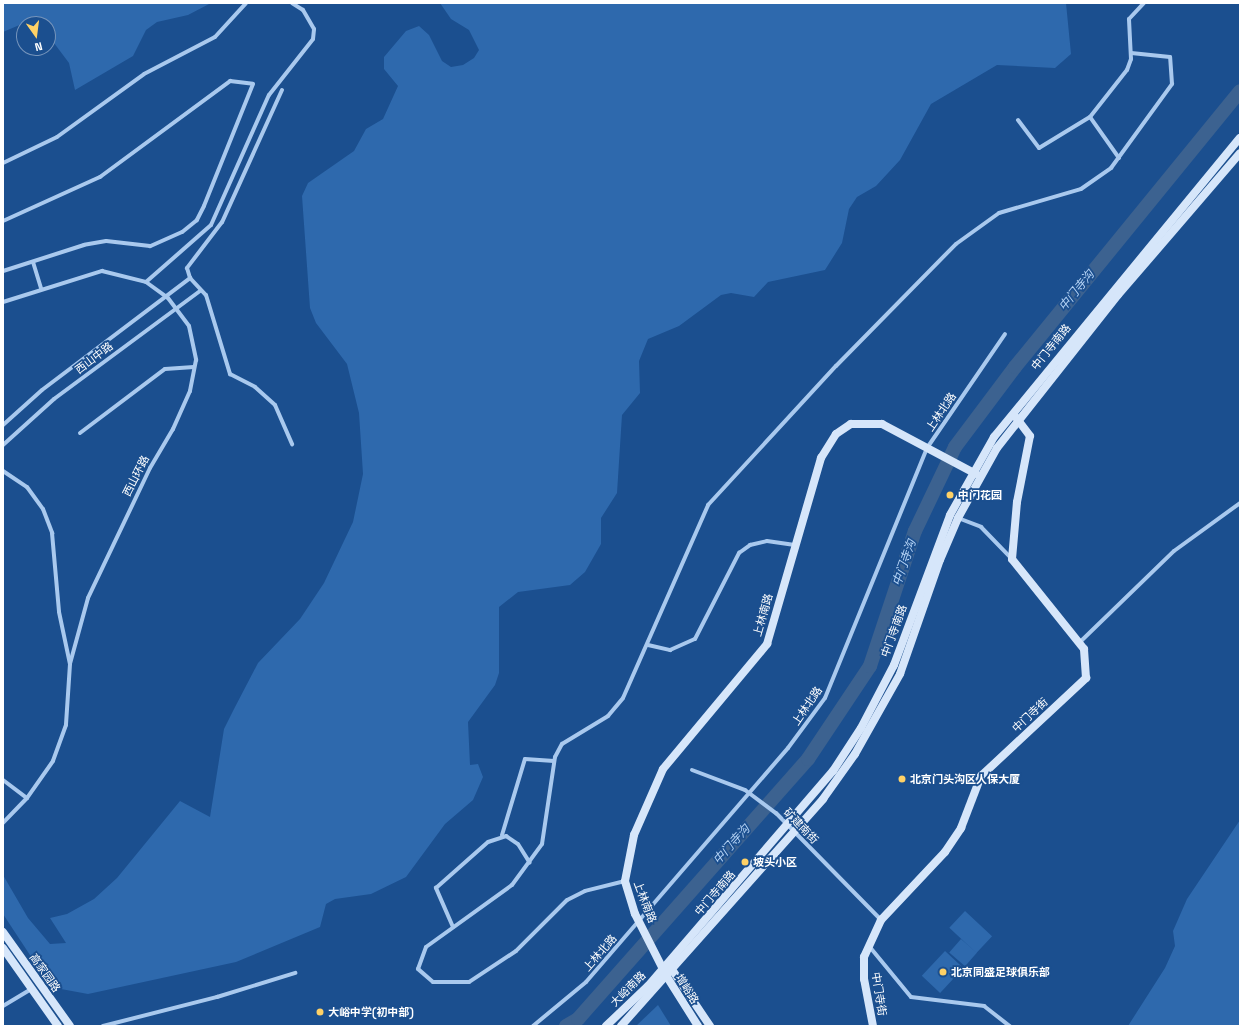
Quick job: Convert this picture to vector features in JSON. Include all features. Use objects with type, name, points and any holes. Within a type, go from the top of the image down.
[{"type":"main road","name":"中门寺南路","points":[[664,966],[789,824],[849,747],[880,691],[950,515],[976,474],[1011,413],[1240,138]]},
{"type":"main road","name":"中门寺南路","points":[[667,977],[795,832],[856,754],[900,674],[976,474],[1018,418],[1240,153]]},
{"type":"main road","points":[[1011,413],[1018,418],[1030,436],[1017,502],[1012,559]]},
{"type":"main road","name":"上林南路","points":[[664,966],[639,922],[625,881],[634,835],[663,769],[766,644],[820,458],[836,434],[851,424],[882,424],[976,474]]},
{"type":"main road","name":"中门寺街","points":[[873,1026],[864,979],[868,945],[881,920],[945,852],[961,828],[981,776],[1086,678],[1088,662],[1079,643],[1012,559]]},
{"type":"main road","name":"高家园路","points":[[3,932],[70,1026]]},
{"type":"main road","name":"高家园路","points":[[3,948],[58,1026]]},
{"type":"main road","name":"增峪路","points":[[664,966],[674,969],[710,1026]]},
{"type":"main road","name":"增峪路","points":[[664,966],[667,977],[698,1026]]},
{"type":"main road","name":"大峪南路","points":[[606,1026],[664,966]]},
{"type":"main road","name":"大峪南路","points":[[621,1026],[667,977]]},
{"type":"street","points":[[3,164],[57,137],[144,74],[215,37],[246,3]]},
{"type":"street","points":[[146,282],[211,225],[269,95],[313,39],[314,29],[302,10],[292,3]]},
{"type":"street","points":[[1018,120],[1039,148],[1090,117],[1127,70],[1131,53],[1129,20],[1144,3]]},
{"type":"street","points":[[625,881],[585,891],[567,900],[516,950],[469,982],[433,982],[418,968],[420,957],[426,947],[453,927],[498,898],[530,863],[542,844],[554,761],[562,744],[608,716],[623,698],[648,646],[708,506],[836,366],[956,244],[985,221],[999,213],[1081,189],[1119,158],[1172,84],[1170,58],[1131,53]]},
{"type":"street","points":[[3,221],[100,177],[230,81],[252,84],[197,220],[182,232],[150,246],[106,241],[3,272]]},
{"type":"street","points":[[282,90],[222,222],[190,261],[190,278],[206,295],[230,374],[255,387],[275,405],[292,444]]},
{"type":"street","points":[[1090,117],[1119,158]]},
{"type":"street","points":[[33,262],[41,289]]},
{"type":"street","name":"西山环路","points":[[3,302],[102,271],[146,282],[168,298],[189,326],[194,367],[190,392],[173,429],[150,468],[88,598],[70,664],[66,725],[53,761],[27,798],[3,823]]},
{"type":"street","name":"西山中路","points":[[3,425],[42,390],[168,298],[190,278]]},
{"type":"street","name":"西山中路","points":[[3,445],[54,399],[200,290]]},
{"type":"street","name":"上林北路","points":[[533,1026],[586,982],[749,792],[825,698],[927,448],[1005,334]]},
{"type":"street","points":[[80,433],[165,369],[194,367]]},
{"type":"street","points":[[3,471],[27,487],[43,509],[52,533],[60,612],[70,664]]},
{"type":"street","points":[[1079,643],[1174,551],[1240,503]]},
{"type":"street","points":[[950,515],[981,527],[1012,559]]},
{"type":"street","points":[[648,646],[670,650],[695,639],[739,554],[750,545],[767,541],[795,545]]},
{"type":"street","points":[[453,927],[436,888],[488,842],[502,835],[525,759],[554,761]]},
{"type":"street","name":"矿建南街","points":[[692,770],[749,792],[776,813],[789,824],[795,832],[881,920]]},
{"type":"street","points":[[3,780],[27,798]]},
{"type":"street","points":[[502,835],[518,844],[530,863]]},
{"type":"street","points":[[868,945],[911,997],[984,1006],[1010,1026]]},
{"type":"street","points":[[103,1026],[294,973]]},
{"type":"street","points":[[3,1006],[32,988]]},
{"type":"shaded area","points":[[3,3],[211,3],[188,15],[157,22],[146,30],[133,56],[75,90],[69,63],[56,46],[56,16],[16,16],[16,26],[3,32]]},
{"type":"shaded area","points":[[440,3],[1066,3],[1071,54],[1055,68],[997,65],[931,104],[900,160],[876,186],[857,197],[849,209],[842,243],[825,270],[768,282],[754,297],[731,293],[721,295],[679,326],[648,339],[639,361],[640,393],[622,415],[617,493],[601,518],[601,544],[585,572],[570,585],[518,592],[499,607],[499,673],[495,685],[468,722],[470,765],[478,764],[483,777],[473,800],[445,824],[406,877],[371,894],[335,899],[326,904],[320,927],[236,962],[88,994],[61,989],[49,984],[3,914],[3,875],[28,918],[50,944],[66,943],[50,918],[67,914],[94,899],[117,878],[180,801],[210,817],[224,729],[258,663],[300,619],[324,583],[353,522],[363,474],[359,413],[347,364],[316,323],[310,308],[302,196],[308,183],[354,151],[366,129],[383,119],[398,86],[384,69],[384,57],[406,31],[419,26],[429,35],[442,61],[451,67],[463,65],[474,58],[479,50],[469,30],[451,19]]},
{"type":"shaded area","points":[[1240,820],[1240,1026],[1128,1026],[1165,968],[1175,946],[1173,931],[1187,899]]},
{"type":"shaded area","points":[[965,911],[992,936],[976,953],[949,928]]},
{"type":"shaded area","points":[[961,939],[977,953],[965,966],[949,953]]},
{"type":"shaded area","name":"北京同盛足球俱乐部","points":[[945,951],[963,968],[940,993],[922,976]]},
{"type":"shaded area","points":[[658,1005],[671,1026],[636,1026]]},
{"type":"waterway","name":"中门寺沟","points":[[566,1026],[578,1019],[808,759],[870,666],[915,531],[955,447],[1015,367],[1240,91]]},
{"type":"place","name":"中门花园","points":[[950,495]]},
{"type":"place","name":"北京门头沟区人保大厦","points":[[902,779]]},
{"type":"place","name":"坡头小区","points":[[745,862]]},
{"type":"place","name":"北京同盛足球俱乐部","points":[[943,972]]},
{"type":"place","name":"大峪中学(初中部)","points":[[320,1012]]}]
